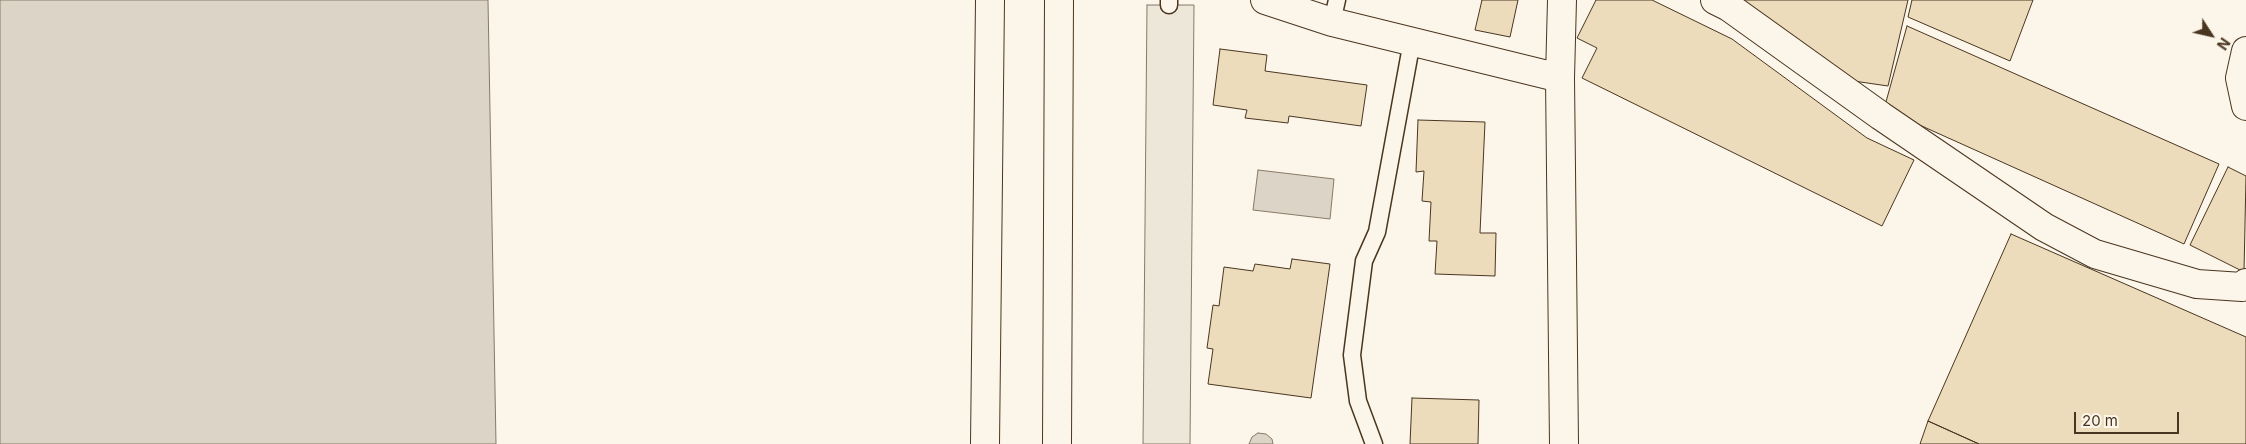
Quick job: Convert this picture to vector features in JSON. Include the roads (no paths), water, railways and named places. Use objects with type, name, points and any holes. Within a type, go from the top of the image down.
[{"type":"main road","points":[[985,444],[990,0]]},
{"type":"main road","points":[[1057,444],[1059,0]]},
{"type":"main road","points":[[1265,0],[1335,11],[1412,41],[1560,78]]},
{"type":"main road","points":[[1562,0],[1560,78],[1564,444]]},
{"type":"main road","points":[[1715,0],[2044,227],[2095,254],[2197,284],[2242,286],[2246,283]]},
{"type":"main road","points":[[2246,51],[2240,78],[2246,106]]},
{"type":"lane","points":[[1374,444],[1358,401],[1352,356],[1364,261],[1377,232],[1412,41]]}]
